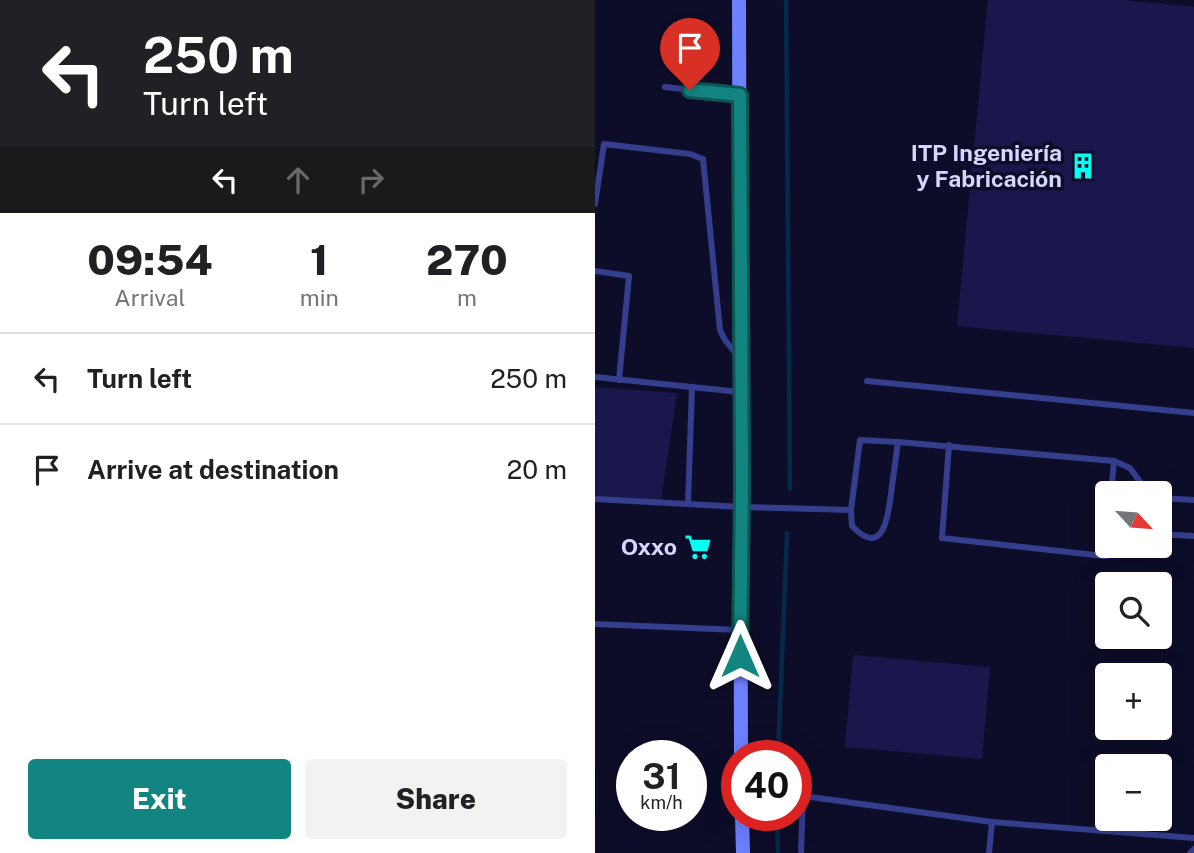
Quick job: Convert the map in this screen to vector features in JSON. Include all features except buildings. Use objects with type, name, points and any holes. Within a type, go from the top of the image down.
[{"type":"street","points":[[739,0],[741,740]]},
{"type":"street","points":[[742,831],[743,853]]},
{"type":"lane","points":[[665,87],[740,95]]},
{"type":"lane","points":[[595,204],[604,144],[690,154],[703,159],[720,330],[741,358]]},
{"type":"lane","points":[[595,271],[629,276],[619,380]]},
{"type":"lane","points":[[595,377],[742,392]]},
{"type":"lane","points":[[867,381],[1194,413]]},
{"type":"lane","points":[[688,503],[692,387]]},
{"type":"lane","points":[[898,442],[885,529],[880,535],[865,537],[852,526],[851,510],[860,440],[898,442],[949,445],[1114,461],[1130,468],[1140,481]]},
{"type":"lane","points":[[949,445],[942,538],[1095,555]]},
{"type":"lane","points":[[1112,481],[1114,461]]},
{"type":"lane","points":[[595,499],[742,508],[851,510]]},
{"type":"lane","points":[[1173,499],[1194,500]]},
{"type":"lane","points":[[1173,535],[1194,536]]},
{"type":"lane","points":[[595,624],[740,630]]},
{"type":"lane","points":[[812,798],[992,822],[1194,838]]},
{"type":"lane","points":[[989,853],[992,822]]},
{"type":"lane","points":[[801,831],[801,853]]},
{"type":"lane","points":[[1190,853],[1194,849]]},
{"type":"waterway","points":[[786,0],[790,489]]},
{"type":"waterway","points":[[779,740],[787,533]]},
{"type":"waterway","points":[[777,831],[778,853]]},
{"type":"place","name":"ITP Ingeniería y Fabricación","points":[[1083,166]]},
{"type":"place","name":"Oxxo","points":[[698,547]]},
{"type":"route","points":[[690,90],[740,95],[740,656]]}]
